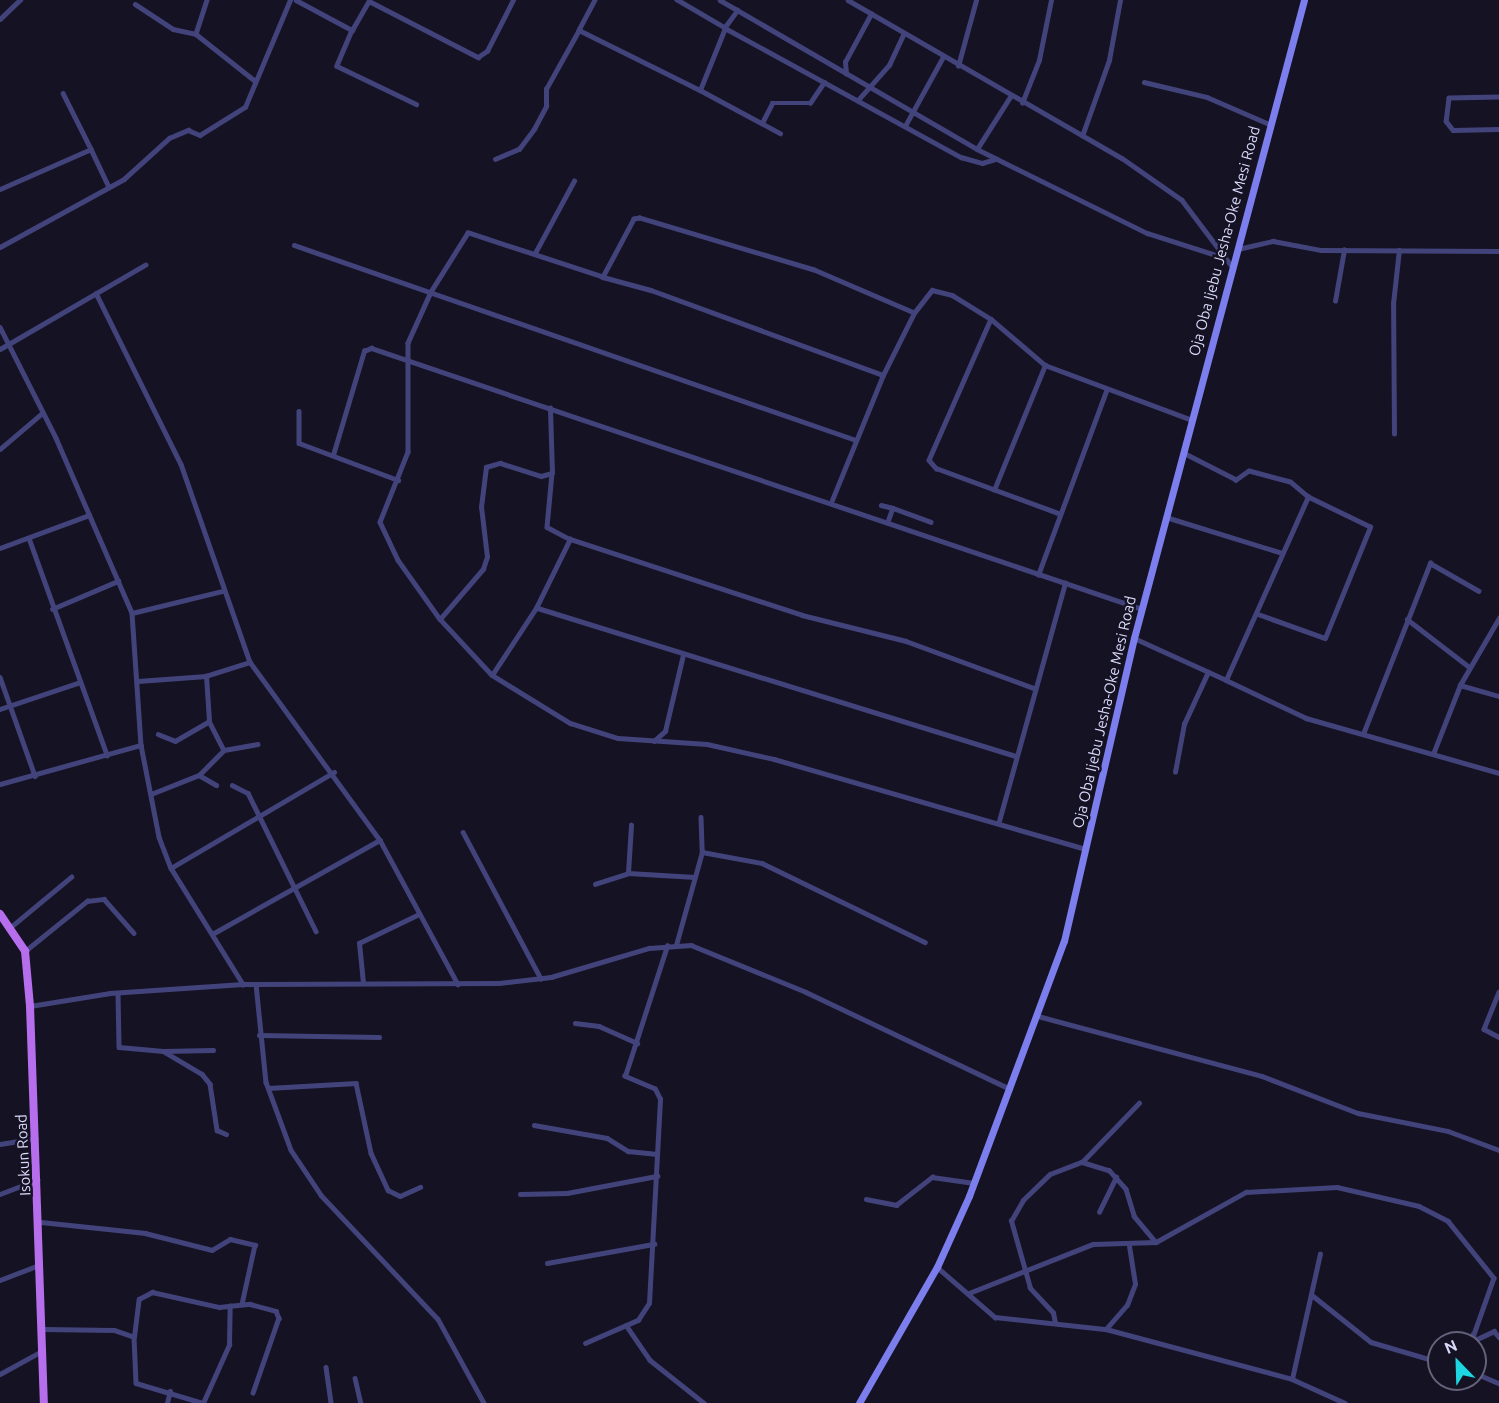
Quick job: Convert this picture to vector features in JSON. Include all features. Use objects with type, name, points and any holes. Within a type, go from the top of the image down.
[{"type":"main road","name":"Oja Oba Ijebu Jesha-Oke Mesi Road","points":[[859,1403],[937,1267],[974,1183],[1064,941],[1134,638],[1235,250],[1304,0]]},
{"type":"main road","name":"Isokun Road","points":[[0,914],[12,926],[25,951],[30,1006],[37,1180],[41,1222],[45,1349],[44,1403]]},
{"type":"street","points":[[0,19],[20,0]]},
{"type":"street","points":[[196,34],[207,0]]},
{"type":"street","points":[[0,247],[139,168],[170,138],[188,130],[200,135],[245,107],[290,0]]},
{"type":"street","points":[[296,0],[352,30]]},
{"type":"street","points":[[416,104],[337,66],[352,30],[369,1],[478,57],[488,51],[513,0]]},
{"type":"street","points":[[495,159],[519,148],[534,129],[546,106],[546,89],[595,0]]},
{"type":"street","points":[[677,0],[971,161],[996,159]]},
{"type":"street","points":[[720,0],[976,149],[1147,233],[1222,257]]},
{"type":"street","points":[[848,0],[1010,97],[1082,136],[1182,200],[1222,257],[1232,265]]},
{"type":"street","points":[[958,66],[976,0]]},
{"type":"street","points":[[1022,103],[1039,60],[1051,0]]},
{"type":"street","points":[[1082,136],[1109,60],[1120,0]]},
{"type":"street","points":[[135,4],[173,29],[196,34],[255,80]]},
{"type":"street","points":[[700,90],[725,28],[738,10]]},
{"type":"street","points":[[846,74],[845,62],[871,14]]},
{"type":"street","points":[[579,30],[780,133]]},
{"type":"street","points":[[858,100],[872,88],[904,33]]},
{"type":"street","points":[[905,126],[943,57]]},
{"type":"street","points":[[762,123],[772,103],[810,103],[824,82]]},
{"type":"street","points":[[1144,82],[1208,97],[1269,124]]},
{"type":"street","points":[[63,93],[109,187]]},
{"type":"street","points":[[976,149],[1010,97]]},
{"type":"street","points":[[1499,97],[1449,98],[1446,121],[1453,130],[1499,129],[1499,135]]},
{"type":"street","points":[[0,189],[91,149]]},
{"type":"street","points":[[535,253],[574,181]]},
{"type":"street","points":[[603,278],[634,219],[640,218],[814,270],[914,313]]},
{"type":"street","points":[[883,375],[651,290],[603,278],[535,253],[468,233],[431,292],[408,343],[410,359],[408,452],[380,522],[398,560],[440,618],[492,675],[570,723],[618,738],[654,741],[774,759],[999,821],[1086,849]]},
{"type":"street","points":[[1235,250],[1273,240],[1344,250],[1499,251]]},
{"type":"street","points":[[294,244],[853,439]]},
{"type":"street","points":[[1335,301],[1344,250]]},
{"type":"street","points":[[1394,434],[1393,304],[1399,250]]},
{"type":"street","points":[[0,349],[145,265]]},
{"type":"street","points":[[832,500],[853,439],[914,313],[928,293],[938,290],[992,319],[1045,365],[1106,391],[1192,420]]},
{"type":"street","points":[[96,293],[181,464],[222,591],[250,662],[295,728],[334,772],[380,840],[417,915],[458,984]]},
{"type":"street","points":[[992,319],[929,460],[936,468],[1058,513]]},
{"type":"street","points":[[0,327],[10,343],[132,613],[141,745],[151,794],[171,868],[214,933],[243,984]]},
{"type":"street","points":[[333,455],[364,351],[410,359],[550,408],[889,519],[1038,575],[1142,609]]},
{"type":"street","points":[[994,490],[1045,365]]},
{"type":"street","points":[[1038,575],[1058,513],[1086,455],[1106,391]]},
{"type":"street","points":[[550,408],[552,473],[547,527],[570,539],[802,615],[906,641],[1035,688]]},
{"type":"street","points":[[299,411],[298,441],[398,480]]},
{"type":"street","points":[[0,448],[41,414]]},
{"type":"street","points":[[1183,453],[1236,480],[1249,471],[1290,482],[1308,497],[1370,527],[1325,638],[1258,614]]},
{"type":"street","points":[[440,618],[483,569],[486,466],[500,463],[541,476],[552,473]]},
{"type":"street","points":[[1226,680],[1258,614],[1282,553],[1308,497]]},
{"type":"street","points":[[881,505],[932,522]]},
{"type":"street","points":[[889,519],[893,508]]},
{"type":"street","points":[[0,548],[89,515]]},
{"type":"street","points":[[1166,517],[1282,553]]},
{"type":"street","points":[[29,538],[52,609],[107,755]]},
{"type":"street","points":[[492,675],[536,608],[570,539]]},
{"type":"street","points":[[1363,734],[1430,563],[1479,591]]},
{"type":"street","points":[[52,609],[118,581]]},
{"type":"street","points":[[999,821],[1017,768],[1014,756],[1065,583]]},
{"type":"street","points":[[132,613],[222,591]]},
{"type":"street","points":[[536,608],[1014,756]]},
{"type":"street","points":[[1433,754],[1468,666],[1499,618]]},
{"type":"street","points":[[1407,620],[1468,666]]},
{"type":"street","points":[[1134,638],[1305,718],[1499,773]]},
{"type":"street","points":[[654,741],[665,731],[683,655]]},
{"type":"street","points":[[138,681],[206,676],[250,662]]},
{"type":"street","points":[[1174,772],[1184,724],[1208,672]]},
{"type":"street","points":[[206,676],[210,721],[224,750]]},
{"type":"street","points":[[0,677],[36,776]]},
{"type":"street","points":[[0,709],[80,682]]},
{"type":"street","points":[[1460,685],[1499,696]]},
{"type":"street","points":[[158,734],[176,741],[210,721]]},
{"type":"street","points":[[151,794],[199,775],[224,750],[257,744]]},
{"type":"street","points":[[0,784],[36,776],[141,745]]},
{"type":"street","points":[[171,868],[258,814],[334,772]]},
{"type":"street","points":[[199,775],[216,785]]},
{"type":"street","points":[[232,785],[248,793],[293,889],[316,931]]},
{"type":"street","points":[[676,945],[702,852],[701,817]]},
{"type":"street","points":[[628,873],[631,825]]},
{"type":"street","points":[[463,832],[541,979]]},
{"type":"street","points":[[214,933],[380,840]]},
{"type":"street","points":[[702,852],[762,863],[925,942]]},
{"type":"street","points":[[595,884],[628,873],[695,877]]},
{"type":"street","points":[[12,926],[70,877]]},
{"type":"street","points":[[25,951],[87,901],[104,899],[134,933]]},
{"type":"street","points":[[363,983],[359,943],[417,915]]},
{"type":"street","points":[[30,1006],[118,993],[243,984],[458,984],[541,979],[676,945],[721,955],[1010,1089]]},
{"type":"street","points":[[585,1343],[638,1320],[650,1303],[657,1176],[658,1093],[626,1079],[667,946]]},
{"type":"street","points":[[256,984],[259,1035],[268,1088],[305,1174],[438,1319],[484,1403]]},
{"type":"street","points":[[1499,992],[1484,1029],[1499,1037]]},
{"type":"street","points":[[118,993],[119,1047],[163,1051],[213,1050]]},
{"type":"street","points":[[1038,1016],[1262,1076],[1358,1113],[1448,1131],[1498,1147]]},
{"type":"street","points":[[575,1023],[600,1026],[638,1043]]},
{"type":"street","points":[[259,1035],[379,1037]]},
{"type":"street","points":[[163,1051],[210,1084],[217,1130],[226,1134]]},
{"type":"street","points":[[268,1088],[356,1083],[372,1153],[388,1190],[400,1197],[420,1187]]},
{"type":"street","points":[[1055,1323],[1053,1313],[1034,1297],[1011,1218],[1050,1174],[1082,1161],[1139,1103]]},
{"type":"street","points":[[534,1125],[607,1138],[627,1151],[657,1154]]},
{"type":"street","points":[[0,1144],[36,1138]]},
{"type":"street","points":[[1082,1161],[1116,1177],[1134,1216],[1156,1242]]},
{"type":"street","points":[[520,1194],[567,1193],[657,1176]]},
{"type":"street","points":[[866,1198],[896,1205],[932,1177],[974,1183]]},
{"type":"street","points":[[1099,1212],[1116,1177]]},
{"type":"street","points":[[0,1194],[37,1180]]},
{"type":"street","points":[[969,1293],[1093,1244],[1129,1246],[1156,1242],[1246,1192],[1337,1187],[1439,1214],[1489,1270],[1499,1278]]},
{"type":"street","points":[[41,1222],[145,1233],[212,1250],[230,1239],[255,1245],[242,1304]]},
{"type":"street","points":[[547,1263],[654,1244]]},
{"type":"street","points":[[1106,1329],[1127,1305],[1135,1284],[1129,1246]]},
{"type":"street","points":[[1292,1379],[1320,1254]]},
{"type":"street","points":[[0,1280],[42,1264]]},
{"type":"street","points":[[937,1267],[994,1317],[1106,1329],[1292,1379],[1345,1403]]},
{"type":"street","points":[[1474,1331],[1494,1278],[1489,1270]]},
{"type":"street","points":[[230,1306],[229,1345],[203,1403],[170,1391],[136,1383],[135,1337],[139,1299],[146,1293],[230,1306],[242,1304],[276,1311],[279,1318],[253,1393]]},
{"type":"street","points":[[1312,1295],[1371,1342],[1427,1358]]},
{"type":"street","points":[[626,1325],[650,1360],[704,1403]]},
{"type":"street","points":[[43,1329],[108,1329],[135,1337]]},
{"type":"street","points":[[1487,1334],[1494,1331],[1499,1337]]},
{"type":"street","points":[[0,1374],[45,1349]]},
{"type":"street","points":[[326,1367],[331,1403]]},
{"type":"street","points":[[356,1378],[361,1403]]},
{"type":"street","points":[[167,1403],[170,1391]]}]
